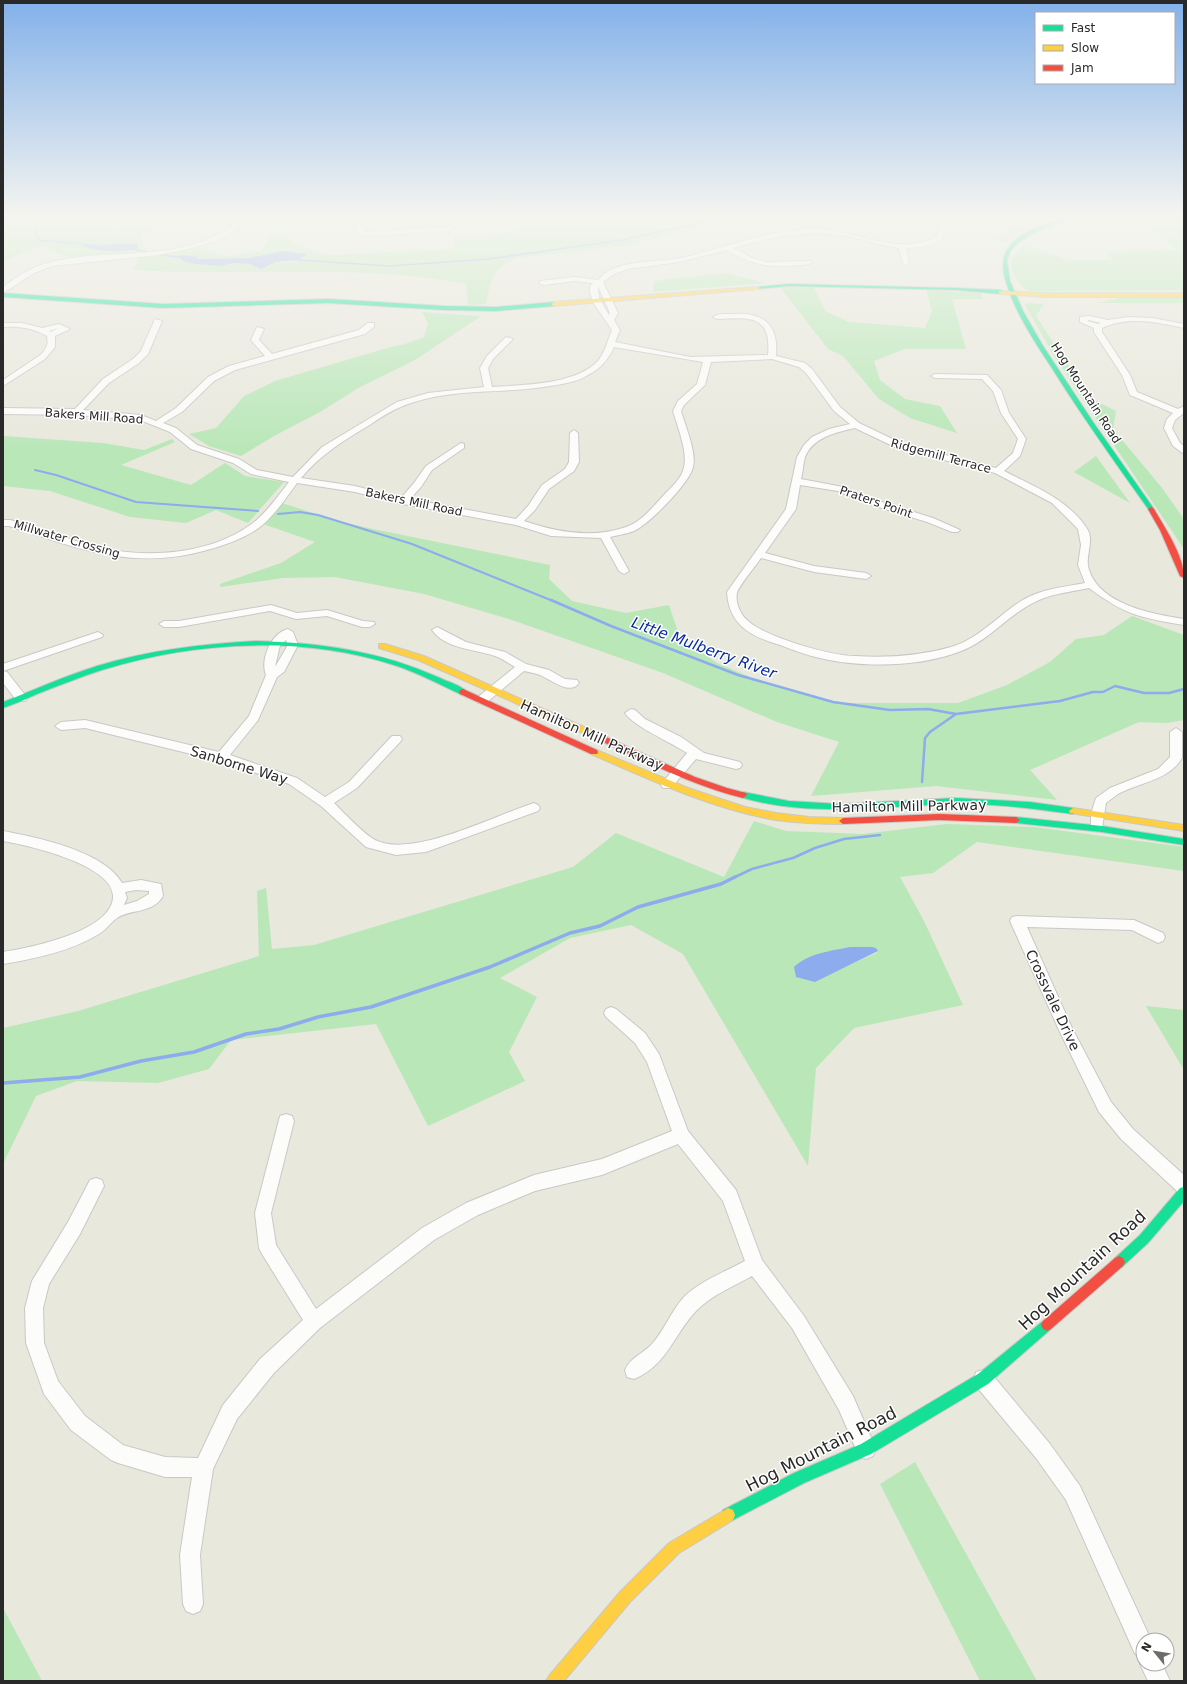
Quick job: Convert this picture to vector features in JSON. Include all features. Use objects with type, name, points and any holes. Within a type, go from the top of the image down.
[{"type":"street","points":[[593,293],[596,302],[604,314],[611,319],[616,330],[611,344]]},
{"type":"street","points":[[605,293],[614,313],[611,319]]},
{"type":"street","points":[[3,295],[183,306],[308,301],[496,309],[698,293]]},
{"type":"street","points":[[997,293],[1013,294],[1184,295]]},
{"type":"street","name":"Hog Mountain Road","points":[[1013,294],[1055,368],[1160,524],[1184,576]]},
{"type":"street","points":[[717,317],[754,317],[765,324],[774,343],[772,357]]},
{"type":"street","points":[[1171,322],[1177,317],[1184,317]]},
{"type":"street","points":[[1098,327],[1084,322],[1083,319],[1089,318],[1106,322]]},
{"type":"street","points":[[1098,327],[1106,322],[1117,320],[1161,320],[1184,326]]},
{"type":"street","points":[[77,412],[106,381],[136,361],[145,352],[158,321]]},
{"type":"street","points":[[3,325],[25,325],[42,330],[51,335],[53,343],[47,352],[3,384]]},
{"type":"street","points":[[158,423],[179,410],[211,379],[232,368],[270,356],[362,332],[371,325]]},
{"type":"street","points":[[42,330],[59,326],[66,329],[51,335]]},
{"type":"street","points":[[1098,327],[1098,332],[1126,375],[1133,393],[1181,410],[1171,419],[1168,428],[1176,444],[1184,451]]},
{"type":"street","points":[[260,329],[255,340],[256,343],[270,356]]},
{"type":"street","points":[[488,389],[484,368],[490,358],[509,339]]},
{"type":"street","name":"Ridgemill Terrace","points":[[611,344],[706,360],[772,357],[792,361],[805,368],[837,409],[856,425],[900,446],[998,472],[1055,501],[1074,518],[1083,529],[1086,545],[1083,565],[1091,585]]},
{"type":"street","name":"Millwater Crossing","points":[[3,522],[10,522],[117,555],[137,557],[166,556],[218,544],[243,533],[263,520],[295,479],[323,450],[394,407],[423,397],[544,384],[576,378],[587,373],[600,364],[611,344]]},
{"type":"street","name":"Bakers Mill Road","points":[[3,411],[77,412],[141,418],[158,423],[173,430],[194,447],[236,461],[254,472],[269,476],[355,489],[403,501],[518,522],[551,533],[604,535],[630,528],[649,517],[684,478],[689,467],[689,456],[677,411],[679,404],[700,386],[704,378],[706,360]]},
{"type":"street","points":[[935,376],[984,378],[997,390],[1003,403],[1005,413],[1022,439],[1021,449],[1016,456],[998,472]]},
{"type":"street","points":[[856,425],[832,431],[815,439],[807,447],[801,457],[791,509],[732,592],[732,606],[744,624],[772,639],[822,655],[853,660],[887,660],[926,657],[963,646],[1026,602],[1047,593],[1091,585],[1114,602],[1131,611],[1152,617],[1184,622]]},
{"type":"street","points":[[518,522],[532,508],[545,487],[569,471],[574,462],[574,433]]},
{"type":"street","points":[[403,501],[418,485],[429,468],[462,446]]},
{"type":"street","name":"Praters Point","points":[[796,481],[840,489],[888,508],[930,520],[955,530]]},
{"type":"street","points":[[604,535],[624,571]]},
{"type":"street","points":[[758,554],[814,569],[866,576]]},
{"type":"street","points":[[164,624],[179,624],[246,614],[267,608],[280,610],[296,616],[327,613],[362,624],[370,624]]},
{"type":"street","points":[[1131,611],[1184,613]]},
{"type":"street","points":[[272,675],[269,668],[276,644],[288,632],[296,616]]},
{"type":"street","points":[[437,630],[447,637],[462,644],[501,654],[522,667],[545,673],[563,682],[573,683]]},
{"type":"street","points":[[273,632],[302,634]]},
{"type":"street","points":[[222,757],[254,717],[272,675],[280,669],[293,645],[288,632]]},
{"type":"street","points":[[3,668],[70,646],[98,635]]},
{"type":"street","name":"Hamilton Mill Parkway","points":[[3,705],[79,675],[112,664],[193,647],[276,644],[346,650],[395,663],[482,700],[667,784],[727,807],[765,816],[809,822],[852,823],[961,817],[1033,820],[1184,842]]},
{"type":"street","name":"Hamilton Mill Parkway","points":[[374,645],[422,658],[678,772],[732,793],[789,804],[840,807],[956,801],[1030,805],[1184,828]]},
{"type":"street","points":[[482,700],[522,667]]},
{"type":"street","points":[[3,675],[21,698]]},
{"type":"street","points":[[631,713],[641,722],[676,740],[694,753],[717,762],[736,765]]},
{"type":"street","name":"Sanborne Way","points":[[61,726],[85,724],[222,757],[293,781],[326,803],[371,844],[396,850],[426,847],[534,808]]},
{"type":"street","points":[[1098,829],[1097,814],[1100,801],[1114,790],[1162,772],[1176,758],[1176,732]]},
{"type":"street","points":[[326,803],[353,784],[396,739]]},
{"type":"street","points":[[667,784],[694,753]]},
{"type":"street","points":[[3,836],[57,849],[96,866],[115,882],[120,898],[114,913],[99,927],[76,939],[21,955],[3,958]]},
{"type":"street","points":[[114,913],[148,903],[156,896],[156,888],[149,885],[139,885],[117,889]]},
{"type":"street","name":"Crossvale Drive","points":[[1158,937],[1134,925],[1017,921],[1066,1030],[1105,1107],[1127,1134],[1184,1186]]},
{"type":"street","points":[[612,1013],[640,1038],[654,1058],[681,1135],[730,1196],[755,1265],[798,1322],[846,1403],[866,1449]]},
{"type":"street","points":[[286,1121],[263,1213],[268,1248],[314,1322]]},
{"type":"street","points":[[193,1604],[190,1555],[203,1468],[230,1412],[267,1366],[314,1322],[428,1234],[472,1210],[534,1183],[602,1167],[681,1135]]},
{"type":"street","points":[[96,1186],[74,1228],[41,1281],[34,1308],[35,1343],[51,1387],[78,1423],[118,1453],[165,1467],[203,1468]]},
{"type":"street","name":"Hog Mountain Road","points":[[554,1681],[625,1597],[674,1548],[737,1509],[799,1478],[866,1449],[983,1379],[1086,1292],[1144,1239],[1184,1192]]},
{"type":"street","points":[[634,1370],[658,1351],[674,1325],[691,1303],[709,1290],[755,1265]]},
{"type":"street","points":[[983,1379],[1043,1452],[1073,1493],[1137,1632]]},
{"type":"green space","points":[[467,293],[488,293],[486,304],[468,305]]},
{"type":"green space","points":[[784,293],[816,293],[825,311],[849,322],[925,328],[932,311],[927,293],[981,293],[983,299],[952,299],[966,349],[904,349],[874,361],[880,380],[905,399],[940,406],[957,433],[910,418],[879,399],[843,356],[828,349]]},
{"type":"green space","points":[[1119,298],[1184,298],[1184,303],[1099,303]]},
{"type":"green space","points":[[1029,303],[1044,304],[1036,316],[1090,398],[1116,411],[1113,429],[1162,488],[1184,519],[1184,549],[1054,356],[1025,305]]},
{"type":"green space","points":[[422,312],[481,316],[415,360],[360,387],[320,412],[274,436],[241,456],[209,446],[189,434],[216,428],[244,396],[275,381],[405,344],[424,337],[428,323]]},
{"type":"green space","points":[[3,436],[103,443],[144,450],[172,439],[175,442],[121,465],[191,485],[225,463],[245,476],[284,482],[248,523],[216,510],[186,523],[130,517],[50,491],[3,486]]},
{"type":"green space","points":[[1096,456],[1130,503],[1074,472]]},
{"type":"green space","points":[[282,503],[335,520],[368,528],[550,565],[549,579],[572,601],[626,613],[669,605],[680,638],[717,663],[762,682],[837,703],[958,703],[1007,685],[1050,662],[1076,639],[1104,635],[1132,616],[1184,635],[1184,720],[1166,723],[1139,722],[1030,770],[1057,800],[936,786],[811,796],[839,742],[777,722],[663,673],[509,619],[424,594],[335,577],[283,578],[220,587],[220,584],[281,563],[315,542],[263,524]]},
{"type":"green space","points":[[754,821],[786,831],[862,834],[947,824],[1034,827],[1184,847],[1184,871],[977,842],[933,873],[900,877],[924,921],[963,1005],[854,1028],[816,1068],[808,1166],[683,954],[631,925],[570,938],[500,978],[537,997],[509,1052],[525,1081],[428,1126],[376,1024],[231,1040],[209,1069],[158,1083],[77,1081],[36,1096],[3,1164],[3,1028],[78,1011],[259,956],[257,891],[266,888],[272,949],[314,945],[573,867],[616,833],[724,877]],"holes":[[[872,947],[878,952],[815,981],[869,948]]]},
{"type":"green space","points":[[1146,1006],[1184,1010],[1184,1070]]},
{"type":"green space","points":[[915,1462],[1037,1681],[980,1681],[880,1484]]},
{"type":"green space","points":[[3,1608],[42,1681],[3,1681]]},
{"type":"water","points":[[850,947],[872,947],[876,948],[878,951],[815,982],[796,977],[794,967],[800,962],[820,953]]},
{"type":"waterway","name":"Little Mulberry River","points":[[35,470],[56,475],[136,502],[258,511]]},
{"type":"waterway","name":"Little Mulberry River","points":[[278,514],[300,512],[318,515],[412,544],[553,601]]},
{"type":"waterway","name":"Little Mulberry River","points":[[551,600],[611,626],[738,675],[833,702],[890,710],[928,709],[956,714]]},
{"type":"waterway","name":"Little Mulberry River","points":[[956,714],[1060,701],[1093,692],[1103,692],[1115,686],[1144,693],[1169,693],[1184,689]]},
{"type":"waterway","points":[[922,782],[925,738],[930,732],[956,714]]},
{"type":"waterway","points":[[733,878],[752,869],[793,858],[815,848],[844,839],[880,835]]},
{"type":"waterway","points":[[3,1083],[80,1077],[141,1061],[194,1052],[246,1034],[279,1029],[318,1017],[371,1007],[490,967],[570,933],[600,926],[638,907],[721,884],[733,878]]},
{"type":"traffic: fast","points":[[1013,293],[1020,311],[1064,384],[1151,509]]},
{"type":"traffic: fast","points":[[3,295],[163,306],[328,301],[445,308],[496,309],[554,304]]},
{"type":"traffic: fast","points":[[3,705],[71,678],[113,664],[184,649],[256,643],[293,644],[364,654],[407,667],[463,692]]},
{"type":"traffic: fast","points":[[743,795],[789,804],[840,807],[956,801],[1030,805],[1073,811]]},
{"type":"traffic: fast","points":[[1016,820],[1102,829],[1184,842]]},
{"type":"traffic: fast","points":[[1119,1262],[1144,1239],[1184,1192]]},
{"type":"traffic: fast","points":[[728,1515],[799,1478],[866,1449],[983,1379],[1047,1325]]},
{"type":"traffic: slow","points":[[554,304],[699,293]]},
{"type":"traffic: slow","points":[[1009,293],[1044,295],[1184,295]]},
{"type":"traffic: slow","points":[[382,646],[421,658],[606,740]]},
{"type":"traffic: slow","points":[[594,752],[685,790],[745,810],[776,817],[843,821]]},
{"type":"traffic: slow","points":[[1073,811],[1184,828]]},
{"type":"traffic: slow","points":[[554,1681],[625,1597],[674,1548],[728,1515]]},
{"type":"traffic: jam","points":[[1151,509],[1163,530],[1184,576]]},
{"type":"traffic: jam","points":[[463,692],[594,752]]},
{"type":"traffic: jam","points":[[606,740],[709,786],[743,795]]},
{"type":"traffic: jam","points":[[843,821],[939,817],[1016,820]]},
{"type":"traffic: jam","points":[[1047,1325],[1119,1262]]}]
